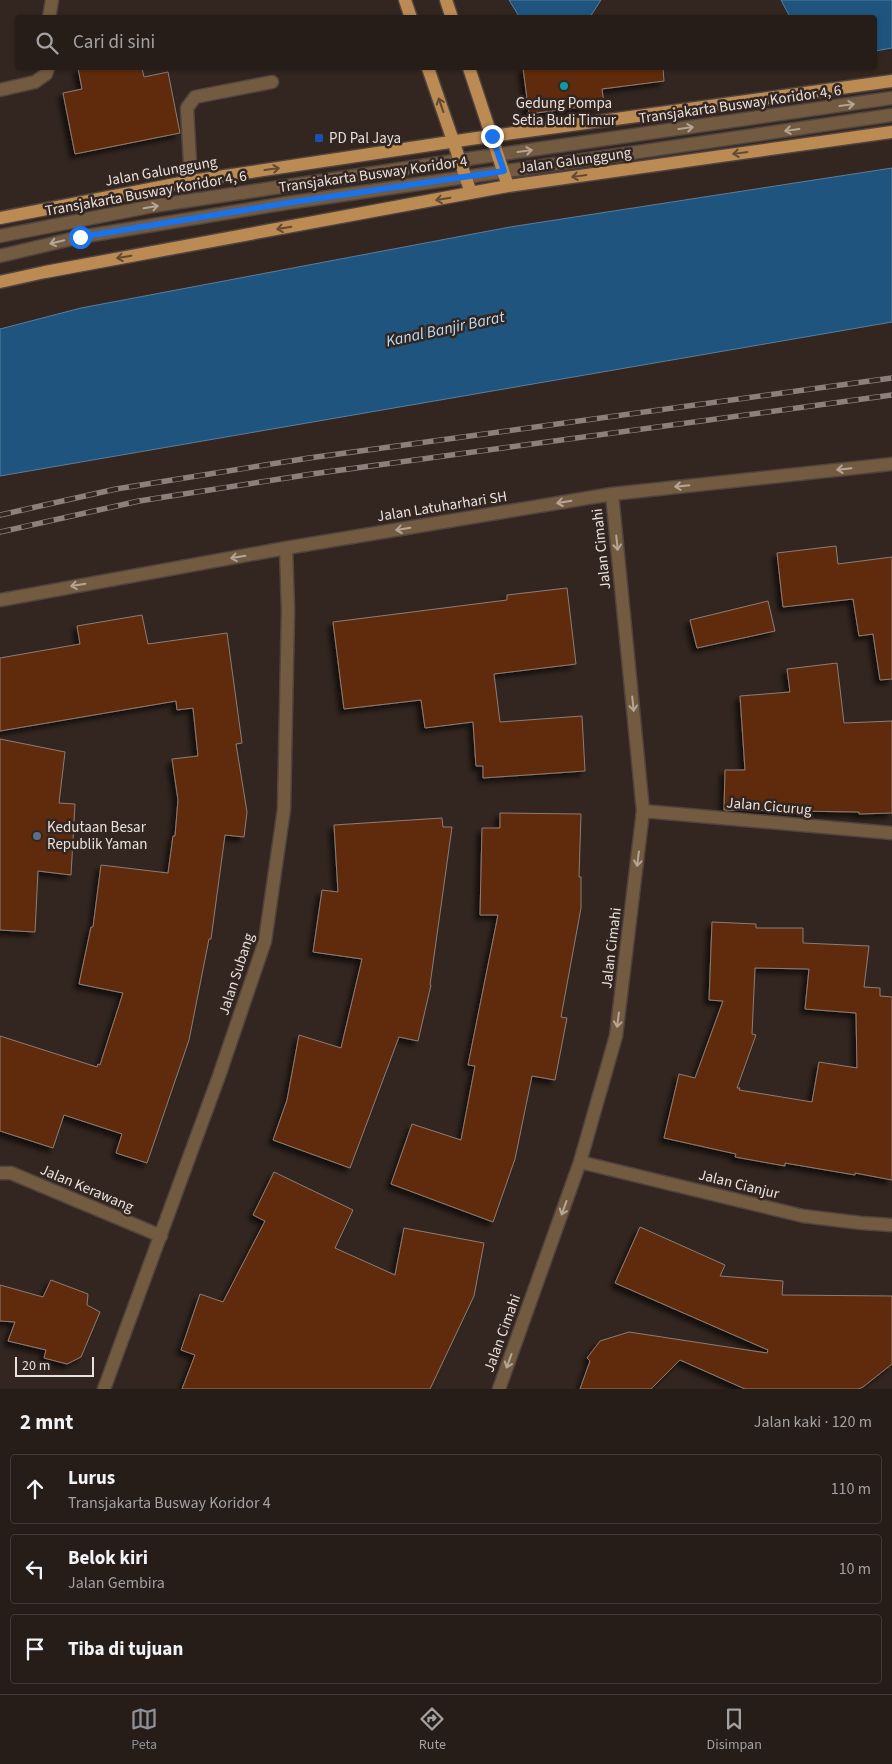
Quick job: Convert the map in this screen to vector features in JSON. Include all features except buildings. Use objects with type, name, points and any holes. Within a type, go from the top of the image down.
[{"type":"main road","points":[[405,0],[410,15]]},
{"type":"main road","points":[[446,0],[451,15]]},
{"type":"main road","points":[[429,70],[471,193]]},
{"type":"main road","points":[[470,70],[508,186]]},
{"type":"main road","name":"Jalan Galunggung","points":[[0,218],[191,181],[492,136],[892,80]]},
{"type":"main road","name":"Jalan Galunggung","points":[[0,282],[508,186],[892,132]]},
{"type":"street","points":[[49,15],[52,0]]},
{"type":"street","points":[[0,90],[34,82],[46,74],[47,70]]},
{"type":"street","points":[[191,181],[187,108],[195,98],[272,82]]},
{"type":"street","name":"Transjakarta Busway Koridor 4, 6","points":[[0,236],[154,206],[892,98]]},
{"type":"street","points":[[460,160],[468,168],[485,175],[892,115]]},
{"type":"street","name":"Transjakarta Busway Koridor 4","points":[[0,256],[80,237],[287,203],[485,175]]},
{"type":"street","name":"Jalan Latuharhari SH","points":[[0,600],[286,548],[612,494],[892,464]]},
{"type":"street","name":"Jalan Cimahi","points":[[499,1389],[580,1162],[616,1036],[643,811],[612,494]]},
{"type":"street","name":"Jalan Subang","points":[[104,1389],[220,1076],[265,941],[284,809],[288,610],[286,548]]},
{"type":"street","name":"Jalan Cicurug","points":[[643,811],[892,833]]},
{"type":"street","name":"Jalan Cianjur","points":[[580,1162],[803,1216],[892,1225]]},
{"type":"street","name":"Jalan Kerawang","points":[[0,1173],[11,1173],[161,1236]]},
{"type":"water","points":[[509,0],[601,0],[591,15],[518,15]]},
{"type":"water","points":[[781,0],[892,0],[892,48],[877,51],[877,15],[789,15]]},
{"type":"water","name":"Kanal Banjir Barat","points":[[892,168],[892,322],[0,476],[0,329],[81,308],[510,227]]},
{"type":"railway","points":[[0,515],[116,489],[309,458],[892,378]]},
{"type":"railway","points":[[0,532],[139,501],[312,474],[892,395]]},
{"type":"place","name":"Gedung Pompa Setia Budi Timur","points":[[564,86]]},
{"type":"place","name":"PD Pal Jaya","points":[[319,138]]},
{"type":"place","name":"Kedutaan Besar Republik Yaman","points":[[37,836]]},
{"type":"route","points":[[80,237],[287,203],[504,171],[492,136]]}]
